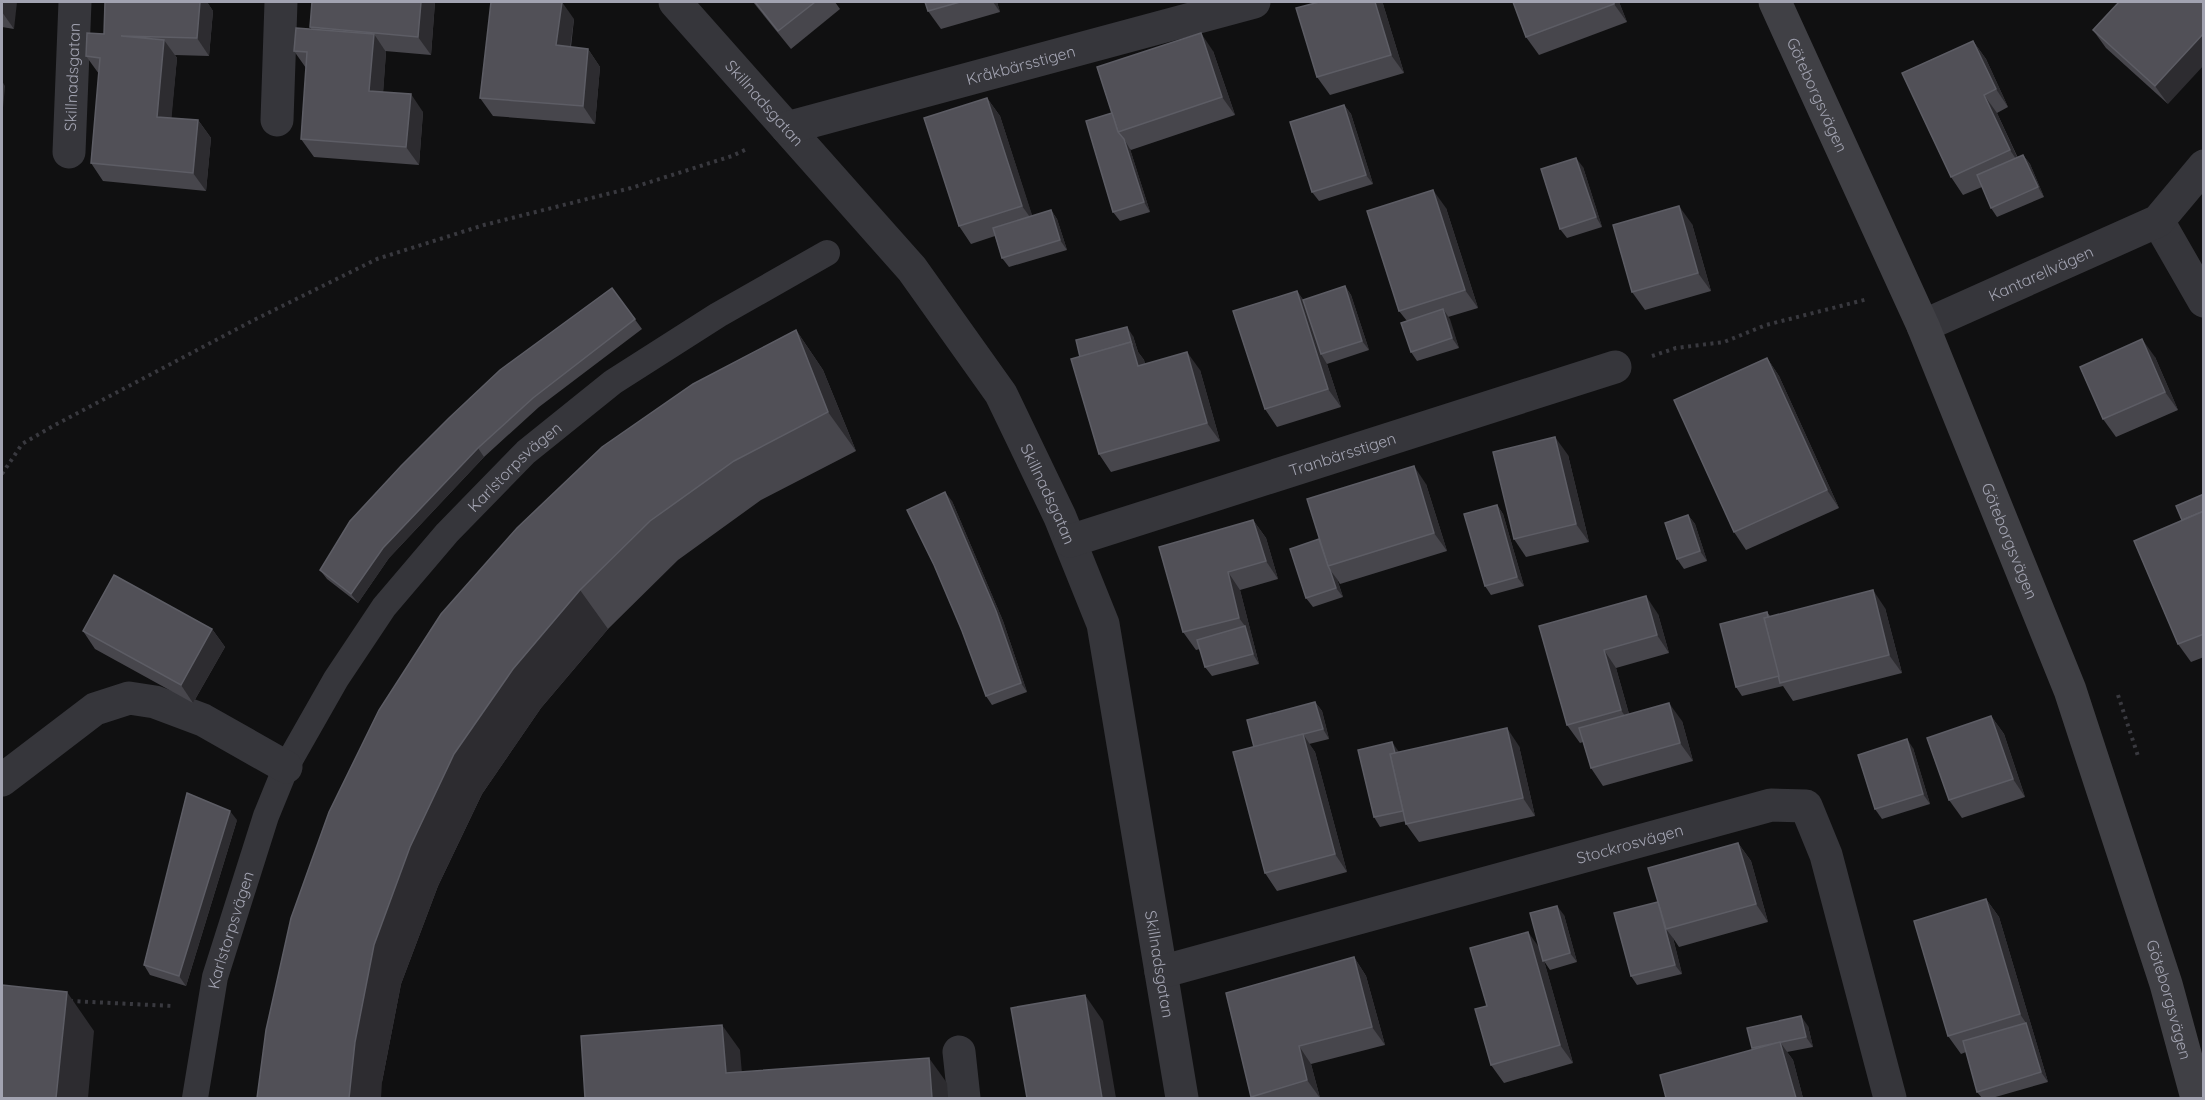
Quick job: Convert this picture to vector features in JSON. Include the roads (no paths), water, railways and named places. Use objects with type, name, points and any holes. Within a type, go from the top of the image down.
[{"type":"street","name":"Skillnadsgatan","points":[[69,152],[75,2]]},
{"type":"street","points":[[277,120],[281,2]]},
{"type":"street","name":"Skillnadsgatan","points":[[675,2],[912,269],[1001,394],[1041,476],[1103,624],[1182,1098]]},
{"type":"street","name":"Kråkbärsstigen","points":[[786,128],[1254,2]]},
{"type":"street","name":"Göteborgsvägen","points":[[1775,2],[1923,326],[2070,690],[2166,984],[2197,1098]]},
{"type":"street","name":"Kantarellvägen","points":[[1923,326],[2158,220],[2204,166]]},
{"type":"street","points":[[2158,220],[2204,301]]},
{"type":"street","name":"Tranbärsstigen","points":[[1070,541],[1615,367]]},
{"type":"street","points":[[2,780],[95,709],[129,698],[155,702],[203,720],[286,767]]},
{"type":"street","name":"Stockrosvägen","points":[[1161,972],[1771,805],[1806,806],[1826,855],[1890,1098]]},
{"type":"street","points":[[959,1052],[964,1098]]},
{"type":"lane","name":"Karlstorpsvägen","points":[[195,1098],[215,977],[266,816],[286,767],[336,680],[384,607],[447,533],[526,452],[613,382],[718,315],[827,253]]}]
